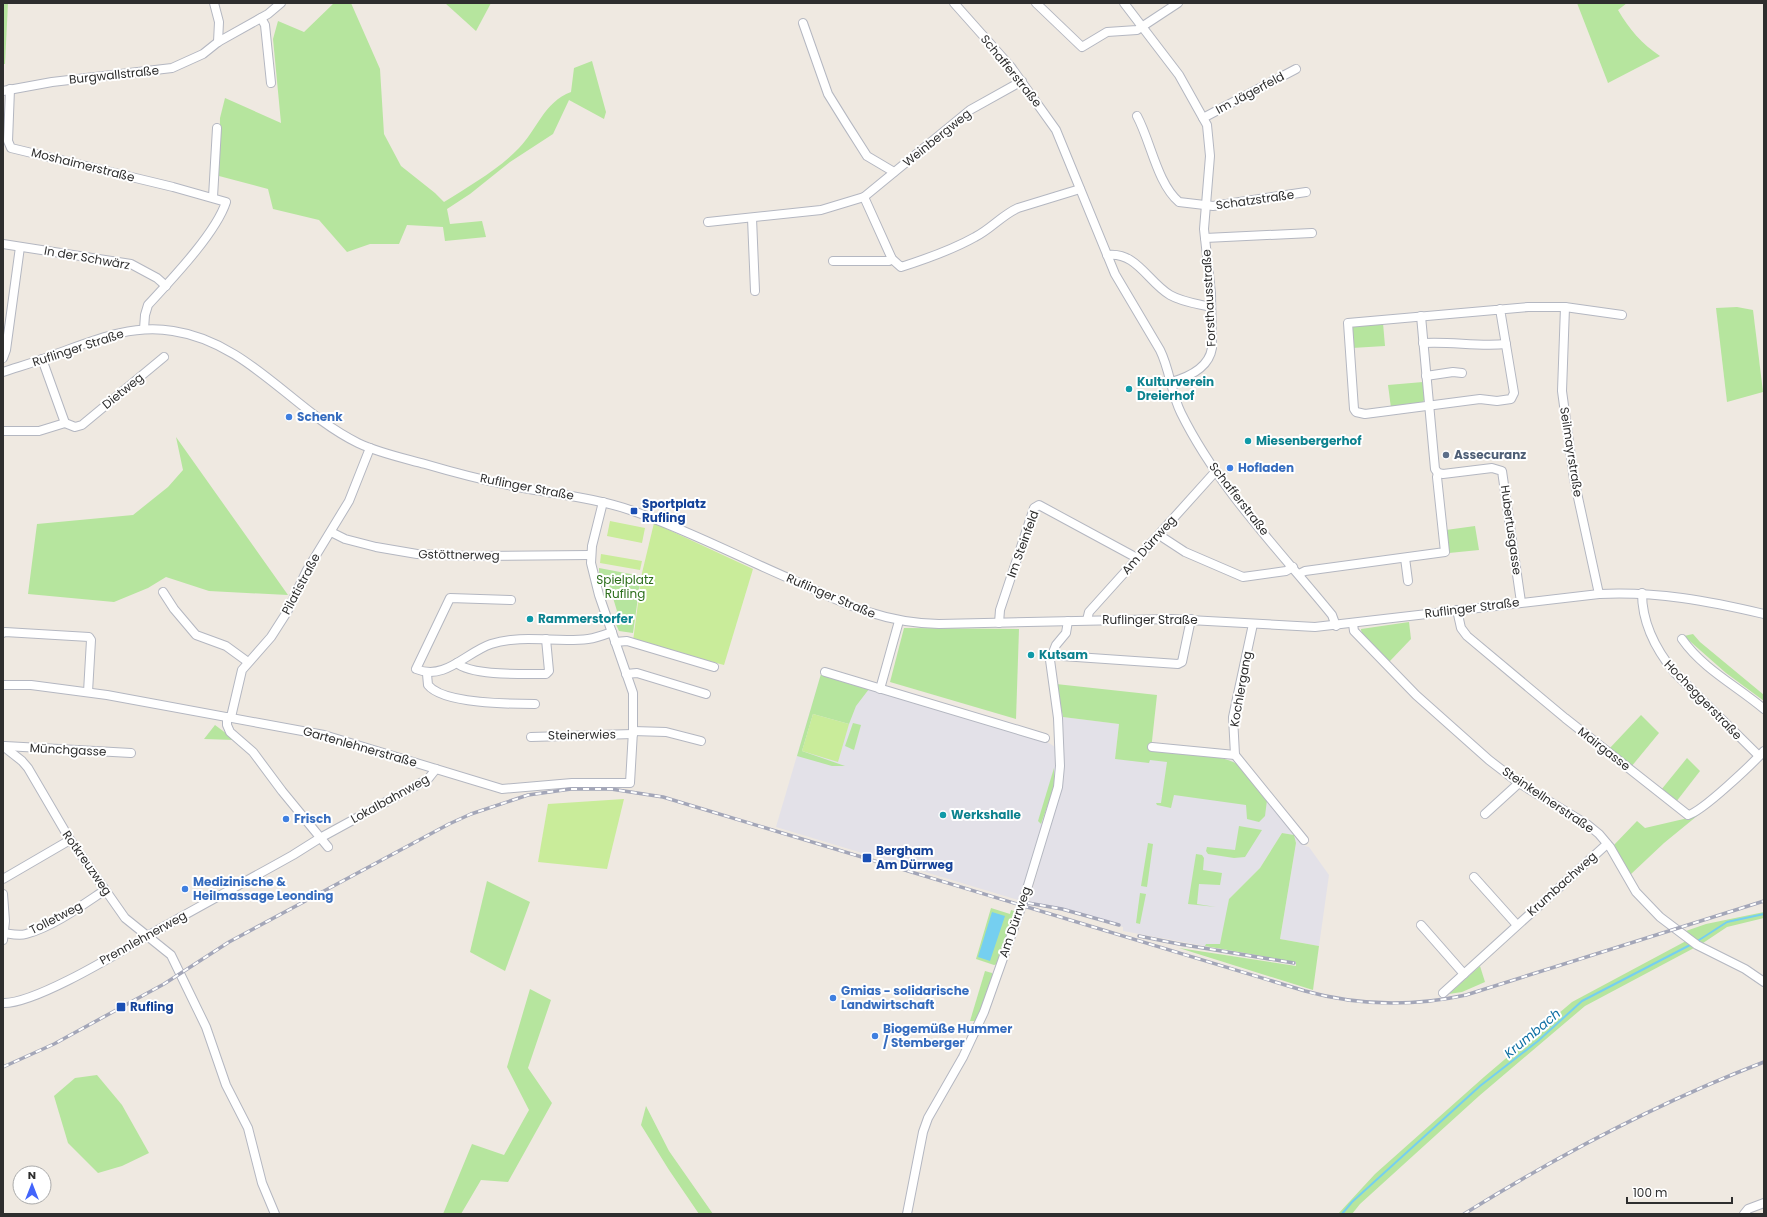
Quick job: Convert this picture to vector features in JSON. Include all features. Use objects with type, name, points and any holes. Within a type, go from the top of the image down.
[{"type":"street","points":[[214,3],[219,22],[218,42]]},
{"type":"street","name":"Burgwallstraße","points":[[7,90],[172,68],[194,59],[218,42],[261,18],[280,3]]},
{"type":"street","name":"Schafferstraße","points":[[954,3],[1022,82],[1056,130],[1123,291],[1166,360],[1180,412],[1215,472],[1332,615],[1336,626]]},
{"type":"street","points":[[1036,3],[1082,47],[1107,32],[1137,30],[1142,28],[1178,3]]},
{"type":"street","name":"Forsthausstraße","points":[[1124,3],[1179,75],[1203,118],[1209,134],[1210,156],[1205,206],[1205,238],[1212,307],[1212,348],[1209,361],[1200,368],[1171,382]]},
{"type":"street","points":[[261,18],[265,25],[271,83]]},
{"type":"street","name":"Weinbergweg","points":[[803,23],[828,94],[867,156],[894,172]]},
{"type":"street","name":"Im Jägerfeld","points":[[1203,118],[1296,69]]},
{"type":"street","name":"Weinbergweg","points":[[708,222],[821,210],[864,197],[889,179],[894,172],[927,147],[970,110],[1022,82]]},
{"type":"street","name":"Moshaimerstraße","points":[[7,90],[8,141],[11,148],[213,197]]},
{"type":"street","name":"Schatzstraße","points":[[1136,116],[1149,142],[1165,184],[1175,199],[1184,204],[1205,206],[1225,205],[1306,192]]},
{"type":"street","points":[[144,329],[145,315],[148,305],[187,261],[224,209],[226,202],[213,197],[217,128]]},
{"type":"street","points":[[864,197],[892,259],[901,267],[976,237],[991,228],[1006,214],[1018,208],[1080,189]]},
{"type":"street","points":[[752,218],[755,290]]},
{"type":"street","name":"Forsthausstraße","points":[[1205,238],[1312,233]]},
{"type":"street","name":"In der Schwärz","points":[[3,244],[124,263],[136,267],[157,278],[166,286]]},
{"type":"street","points":[[6,371],[7,363],[3,359],[6,350],[20,247]]},
{"type":"street","points":[[1107,255],[1120,255],[1130,259],[1155,284],[1174,298],[1212,307]]},
{"type":"street","points":[[833,261],[889,261],[892,259]]},
{"type":"street","points":[[1500,309],[1514,393],[1511,399],[1497,401],[1480,399],[1365,414],[1356,412],[1348,322],[1500,309],[1528,307],[1566,307],[1622,315]]},
{"type":"street","name":"Seilmayrstraße","points":[[1566,307],[1562,391],[1574,479],[1599,594]]},
{"type":"street","points":[[1298,574],[1305,571],[1445,552],[1437,478],[1438,473],[1435,469],[1421,316]]},
{"type":"street","name":"Ruflinger Straße","points":[[6,371],[111,334],[144,329],[185,333],[218,345],[240,358],[326,424],[345,436],[370,448],[491,481],[603,502],[660,521],[861,610],[899,621],[924,623],[999,623],[1191,619],[1291,626],[1336,626],[1521,602],[1599,594],[1642,593],[1702,600],[1764,614]]},
{"type":"street","points":[[1424,343],[1441,342],[1492,345],[1506,344]]},
{"type":"street","name":"Dietweg","points":[[65,423],[75,426],[82,425],[164,357]]},
{"type":"street","points":[[3,431],[39,431],[65,423],[42,359]]},
{"type":"street","points":[[1426,376],[1453,372],[1462,374]]},
{"type":"street","name":"Pilatistraße","points":[[229,717],[242,670],[278,626],[294,598],[307,570],[332,532],[355,487],[370,448]]},
{"type":"street","name":"Hubertusgasse","points":[[1438,473],[1444,474],[1492,468],[1502,471],[1521,602]]},
{"type":"street","name":"Am Dürrweg","points":[[1087,620],[1089,612],[1215,472]]},
{"type":"street","points":[[603,502],[590,555],[592,570],[633,698],[633,732]]},
{"type":"street","name":"Im Steinfeld","points":[[999,623],[1000,610],[1034,508],[1039,505],[1137,558]]},
{"type":"street","name":"Gstöttnerweg","points":[[332,532],[346,539],[376,547],[417,554],[469,556],[590,555]]},
{"type":"street","points":[[1159,535],[1185,552],[1243,577],[1286,571],[1293,567]]},
{"type":"street","points":[[1405,558],[1408,581]]},
{"type":"street","points":[[163,592],[174,609],[196,635],[226,646],[248,662]]},
{"type":"street","name":"Hocheggerstraße","points":[[1642,593],[1642,611],[1654,643],[1662,658],[1679,677],[1762,753]]},
{"type":"street","points":[[511,600],[450,598],[416,670],[427,674],[443,670],[491,644],[513,640],[588,639],[612,632]]},
{"type":"street","name":"Mairgasse","points":[[1457,610],[1461,628],[1467,636],[1566,718],[1688,815],[1695,812],[1716,795],[1762,753]]},
{"type":"street","points":[[1053,653],[1062,656],[1178,664],[1182,662],[1191,619]]},
{"type":"street","points":[[880,689],[899,621]]},
{"type":"street","name":"Am Dürrweg","points":[[907,1214],[923,1132],[928,1118],[964,1057],[984,1012],[1022,905],[1058,787],[1060,766],[1058,718],[1050,669],[1053,653],[1066,633],[1068,621]]},
{"type":"street","name":"Kochlergang","points":[[1235,755],[1233,717],[1253,624]]},
{"type":"street","name":"Steinkellnerstraße","points":[[1353,624],[1354,631],[1416,695],[1489,760],[1519,782],[1588,825],[1607,844],[1643,901],[1660,917],[1697,945],[1745,969],[1764,982]]},
{"type":"street","points":[[3,633],[89,638],[91,640],[88,692]]},
{"type":"street","points":[[457,663],[464,668],[486,672],[546,674],[549,671],[546,639]]},
{"type":"street","name":"Hocheggerstraße","points":[[1682,639],[1691,651],[1727,682],[1746,694],[1764,709]]},
{"type":"street","points":[[615,642],[627,641],[714,667]]},
{"type":"street","points":[[825,672],[1045,738]]},
{"type":"street","points":[[626,674],[637,673],[706,694]]},
{"type":"street","points":[[427,674],[428,685],[441,694],[484,702],[535,704]]},
{"type":"street","name":"Gartenlehnerstraße","points":[[3,685],[31,685],[88,692],[324,735],[502,789],[572,783],[630,783],[633,732]]},
{"type":"street","points":[[229,717],[227,725],[230,732],[253,752],[328,847]]},
{"type":"street","name":"Steinerwies","points":[[531,737],[633,732],[666,732],[701,741]]},
{"type":"street","name":"Münchgasse","points":[[4,746],[131,753]]},
{"type":"street","name":"Rotkreuzweg","points":[[4,746],[28,768],[70,840],[128,921],[168,951],[206,1027],[226,1085],[248,1128],[262,1183],[275,1214]]},
{"type":"street","points":[[1152,747],[1235,755],[1304,840]]},
{"type":"street","name":"Lokalbahnweg","points":[[320,838],[428,779],[436,769]]},
{"type":"street","points":[[1485,814],[1519,782]]},
{"type":"street","name":"Prennlehnerweg","points":[[3,1003],[13,1002],[33,996],[112,957],[286,859],[320,838]]},
{"type":"street","points":[[3,879],[70,840]]},
{"type":"street","name":"Krumbachweg","points":[[1443,993],[1607,844]]},
{"type":"street","name":"Krumbachweg","points":[[1474,877],[1517,925]]},
{"type":"street","name":"Tolletweg","points":[[4,937],[20,935],[36,930],[76,909],[105,890]]},
{"type":"street","points":[[3,894],[5,910],[4,937]]},
{"type":"street","points":[[1421,925],[1464,974]]},
{"type":"street","points":[[1744,1214],[1748,1209],[1764,1203]]},
{"type":"shaded area","points":[[821,674],[1049,743],[1055,747],[1056,764],[1054,785],[1021,901],[776,827]]},
{"type":"shaded area","points":[[1063,717],[1119,724],[1115,759],[1151,750],[1233,761],[1305,846],[1309,847],[1329,875],[1319,946],[1280,939],[1296,843],[1294,835],[1282,833],[1260,868],[1229,899],[1222,949],[1123,931],[1123,927],[1029,902],[1064,778]]},
{"type":"green space","points":[[3,3],[8,3],[5,64],[3,64]]},
{"type":"green space","points":[[334,3],[351,3],[380,69],[384,134],[401,166],[444,202],[483,177],[511,156],[525,141],[547,109],[554,102],[571,92],[574,68],[592,61],[606,112],[604,119],[569,100],[553,134],[510,162],[470,194],[447,209],[450,224],[482,221],[486,237],[445,241],[443,227],[407,225],[399,244],[370,244],[347,252],[319,220],[273,209],[268,189],[219,176],[220,118],[225,98],[281,123],[273,39],[278,21],[304,32]]},
{"type":"green space","points":[[445,3],[491,3],[476,31]]},
{"type":"green space","points":[[1577,3],[1627,3],[1618,10],[1622,17],[1631,30],[1660,56],[1608,83]]},
{"type":"green space","points":[[1737,307],[1753,310],[1763,392],[1727,402],[1716,308]]},
{"type":"green space","points":[[1383,323],[1385,346],[1352,348],[1351,328],[1354,326]]},
{"type":"green space","points":[[1423,382],[1425,398],[1422,404],[1391,408],[1388,385]]},
{"type":"green space","points":[[176,437],[288,595],[209,591],[166,577],[148,588],[114,602],[28,594],[37,524],[133,515],[168,487],[183,470]]},
{"type":"green space","points":[[610,521],[645,528],[642,543],[607,536]]},
{"type":"green space","points":[[654,523],[753,569],[724,665],[633,641],[642,573]]},
{"type":"green space","points":[[1475,526],[1479,550],[1449,553],[1446,530]]},
{"type":"green space","points":[[601,554],[642,561],[640,570],[600,563]]},
{"type":"green space","name":"Spielplatz Rufling","points":[[599,568],[641,576],[633,633],[619,631],[613,618],[617,611],[607,578],[599,574]]},
{"type":"green space","points":[[1409,622],[1411,639],[1389,662],[1363,636],[1361,630],[1361,629]]},
{"type":"green space","points":[[904,628],[1019,629],[1016,719],[890,682]]},
{"type":"green space","points":[[1693,634],[1700,642],[1764,695],[1764,701],[1726,673],[1684,636]]},
{"type":"green space","points":[[821,674],[869,689],[856,706],[849,724],[813,714],[802,751],[845,766],[832,766],[797,756]]},
{"type":"green space","points":[[1056,684],[1157,695],[1151,750],[1209,756],[1231,761],[1239,765],[1267,800],[1265,816],[1259,822],[1247,819],[1246,805],[1174,795],[1171,808],[1157,805],[1156,803],[1161,803],[1167,762],[1150,760],[1149,763],[1115,759],[1119,724],[1063,717]]},
{"type":"green space","points":[[813,714],[849,724],[838,762],[802,751]]},
{"type":"green space","points":[[1641,715],[1659,733],[1631,767],[1609,749]]},
{"type":"green space","points":[[853,723],[861,725],[854,750],[845,746]]},
{"type":"green space","points":[[215,725],[235,740],[204,739]]},
{"type":"green space","points":[[1687,758],[1700,771],[1676,802],[1661,790]]},
{"type":"green space","points":[[1054,768],[1054,787],[1041,824],[1038,821]]},
{"type":"green space","points":[[624,799],[607,869],[538,862],[548,804]]},
{"type":"green space","points":[[1708,807],[1664,843],[1630,875],[1613,846],[1637,821],[1645,828],[1688,818]]},
{"type":"green space","points":[[1239,826],[1262,830],[1245,857],[1234,858],[1208,854],[1206,851],[1207,847],[1235,850]]},
{"type":"green space","points":[[1282,833],[1294,835],[1296,843],[1280,939],[1319,946],[1313,990],[1179,948],[1296,966],[1296,962],[1205,946],[1206,944],[1220,944],[1229,899],[1260,868]]},
{"type":"green space","points":[[1148,843],[1153,844],[1147,887],[1141,886]]},
{"type":"green space","points":[[1196,854],[1202,855],[1204,858],[1203,870],[1222,873],[1220,885],[1199,884],[1197,904],[1216,907],[1188,904]]},
{"type":"green space","points":[[487,881],[530,902],[505,971],[470,952]]},
{"type":"green space","points":[[1140,893],[1146,894],[1140,924],[1136,923]]},
{"type":"green space","points":[[991,908],[1010,914],[1011,910],[1017,912],[998,964],[994,965],[976,959]]},
{"type":"green space","points":[[1764,912],[1764,918],[1727,927],[1700,945],[1683,932],[1706,924]]},
{"type":"green space","points":[[1686,941],[1694,948],[1585,1006],[1479,1096],[1360,1204],[1352,1214],[1338,1214],[1375,1174],[1484,1077],[1572,1002]]},
{"type":"green space","points":[[1480,966],[1485,982],[1462,992],[1449,994]]},
{"type":"green space","points":[[985,971],[992,973],[994,978],[976,1021],[970,1021]]},
{"type":"green space","points":[[530,989],[551,1000],[528,1068],[552,1103],[508,1182],[481,1180],[461,1214],[443,1214],[472,1144],[504,1155],[529,1110],[507,1067]]},
{"type":"green space","points":[[97,1075],[122,1105],[149,1153],[122,1166],[98,1173],[68,1143],[54,1096],[75,1078]]},
{"type":"green space","points":[[646,1106],[669,1151],[713,1214],[699,1214],[641,1125]]},
{"type":"water","points":[[992,912],[1005,916],[990,961],[978,957]]},
{"type":"waterway","name":"Krumbach","points":[[1696,942],[1727,922],[1764,914]]},
{"type":"waterway","name":"Krumbach","points":[[1342,1214],[1352,1202],[1480,1086],[1538,1041],[1582,1001],[1692,944]]},
{"type":"railway","points":[[3,1067],[54,1044],[164,984],[229,942],[449,824],[471,814],[528,795],[571,789],[611,789],[663,797],[1305,991],[1345,1000],[1365,1002],[1425,1002],[1466,995],[1764,901]]},
{"type":"railway","points":[[1028,903],[1062,909],[1119,925]]},
{"type":"railway","points":[[1139,936],[1294,963]]},
{"type":"railway","points":[[1464,1214],[1536,1171],[1648,1112],[1764,1062]]},
{"type":"place","name":"Kulturverein Dreierhof","points":[[1129,389]]},
{"type":"place","name":"Schenk","points":[[289,417]]},
{"type":"place","name":"Miesenbergerhof","points":[[1248,441]]},
{"type":"place","name":"Assecuranz","points":[[1446,455]]},
{"type":"place","name":"Hofladen","points":[[1230,468]]},
{"type":"place","name":"Sportplatz Rufling","points":[[634,511]]},
{"type":"place","name":"Rammerstorfer","points":[[530,619]]},
{"type":"place","name":"Kutsam","points":[[1031,655]]},
{"type":"place","name":"Werkshalle","points":[[943,815]]},
{"type":"place","name":"Frisch","points":[[286,819]]},
{"type":"place","name":"Bergham Am Dürrweg","points":[[867,858]]},
{"type":"place","name":"Medizinische & Heilmassage Leonding","points":[[185,889]]},
{"type":"place","name":"Gmias - solidarische Landwirtschaft","points":[[833,998]]},
{"type":"place","name":"Rufling","points":[[121,1007]]},
{"type":"place","name":"Biogemüße Hummer / Stemberger","points":[[875,1036]]}]
